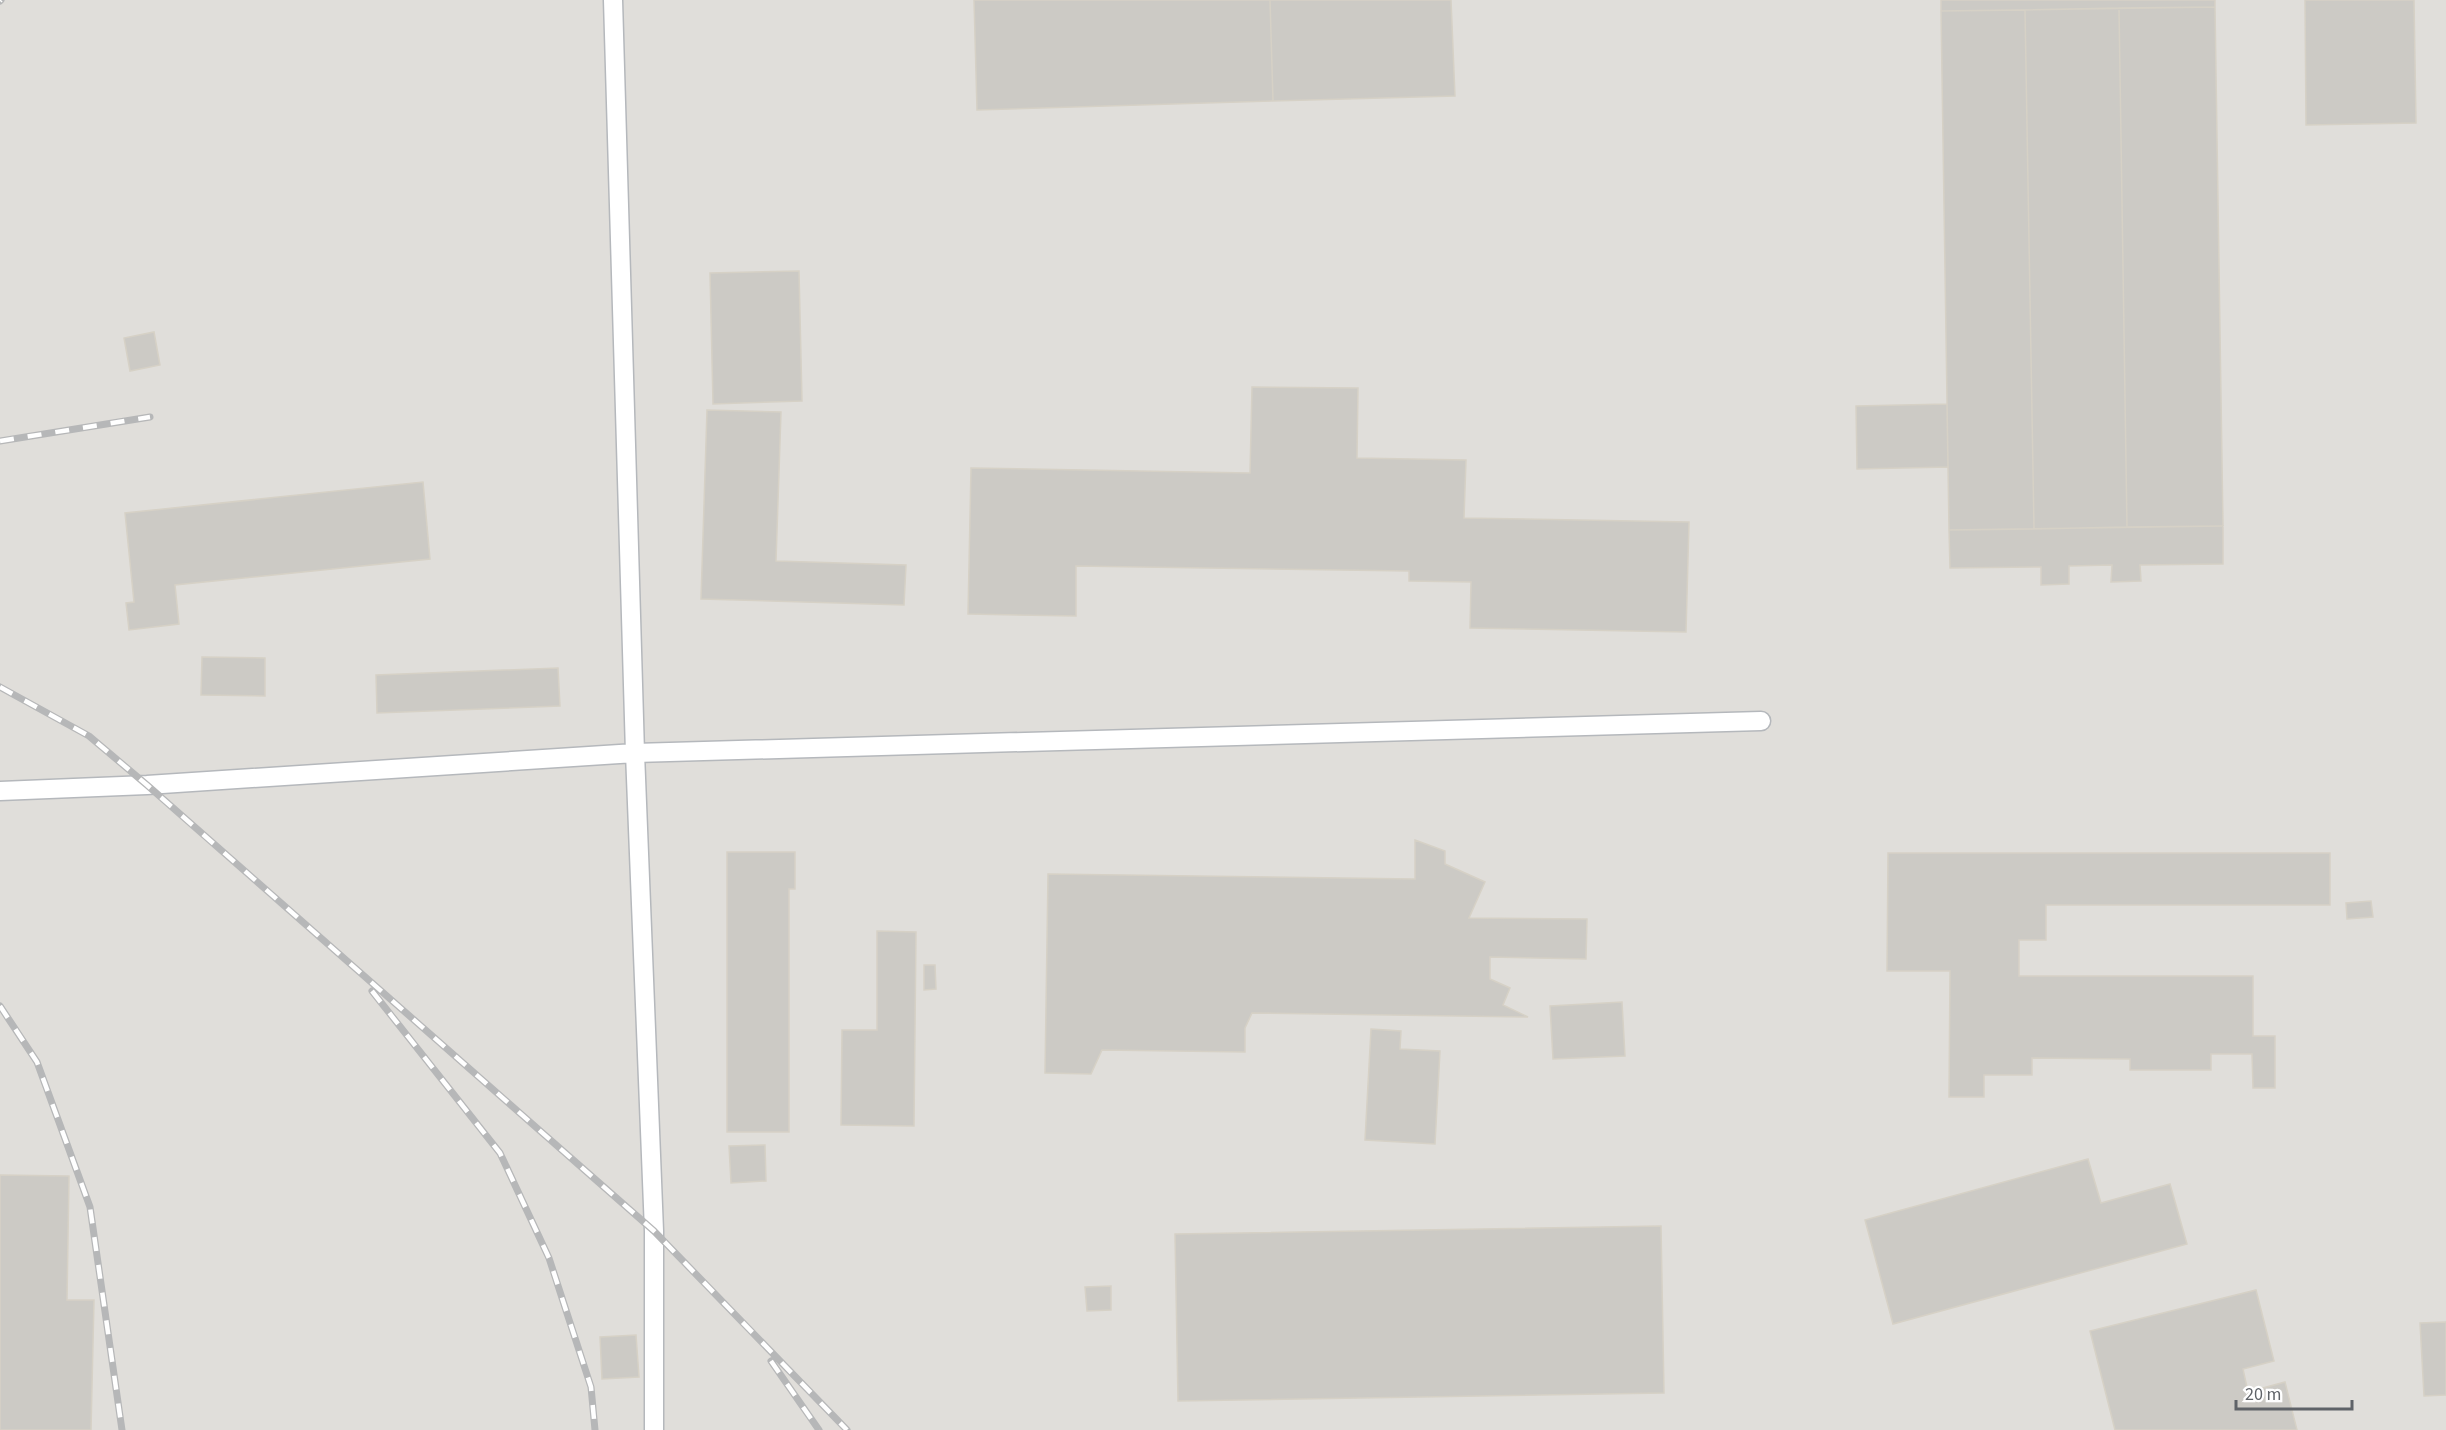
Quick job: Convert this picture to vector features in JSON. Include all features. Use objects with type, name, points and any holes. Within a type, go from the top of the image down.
[{"type":"lane","points":[[613,0],[635,753],[654,1231],[654,1430]]},
{"type":"lane","points":[[0,791],[635,753],[1761,722]]},
{"type":"shaded area","points":[[0,0],[2446,0],[2446,1430],[0,1430]]},
{"type":"building","points":[[974,0],[1270,0],[1273,101],[977,110]]},
{"type":"building","points":[[1270,0],[1451,0],[1455,96],[1273,101]]},
{"type":"building","points":[[1941,0],[2215,0],[2215,7],[1941,11]]},
{"type":"building","points":[[2305,0],[2414,0],[2416,123],[2306,125]]},
{"type":"building","points":[[2215,7],[2223,526],[2127,527],[2119,8]]},
{"type":"building","points":[[2119,8],[2127,527],[2034,529],[2025,10]]},
{"type":"building","points":[[2025,10],[2034,529],[1949,530],[1941,11]]},
{"type":"building","points":[[799,271],[802,401],[713,404],[710,273]]},
{"type":"building","points":[[154,332],[160,365],[130,371],[124,338]]},
{"type":"building","points":[[1252,387],[1358,388],[1357,458],[1466,460],[1464,518],[1689,522],[1686,632],[1470,628],[1471,582],[1409,581],[1409,571],[1076,566],[1076,616],[968,614],[971,468],[1250,473]]},
{"type":"building","points":[[1947,404],[1948,467],[1857,469],[1856,406]]},
{"type":"building","points":[[707,410],[781,412],[776,561],[906,565],[904,605],[701,599]]},
{"type":"building","points":[[423,482],[430,559],[175,585],[179,624],[129,630],[126,603],[134,602],[125,513]]},
{"type":"building","points":[[2223,526],[2223,564],[2140,565],[2141,581],[2111,582],[2112,565],[2069,566],[2069,584],[2041,585],[2041,567],[1950,568],[1949,530]]},
{"type":"building","points":[[202,657],[265,658],[265,696],[201,695]]},
{"type":"building","points":[[558,668],[560,706],[377,713],[376,675]]},
{"type":"building","points":[[1415,840],[1445,851],[1445,864],[1485,882],[1469,918],[1587,919],[1586,959],[1490,957],[1490,979],[1510,988],[1503,1005],[1528,1017],[1252,1013],[1245,1028],[1245,1052],[1102,1050],[1091,1074],[1045,1073],[1048,874],[1415,879]]},
{"type":"building","points":[[727,852],[795,852],[795,889],[789,889],[789,1132],[727,1132]]},
{"type":"building","points":[[1888,853],[2330,853],[2330,905],[2046,905],[2046,940],[2019,940],[2019,976],[2253,976],[2253,1036],[2275,1036],[2275,1088],[2253,1088],[2252,1054],[2211,1054],[2211,1070],[2130,1070],[2130,1059],[2032,1058],[2032,1075],[1984,1075],[1984,1097],[1949,1097],[1950,971],[1887,971]]},
{"type":"building","points":[[2371,901],[2373,917],[2347,919],[2346,903]]},
{"type":"building","points":[[877,931],[916,932],[914,1126],[841,1125],[842,1030],[877,1030]]},
{"type":"building","points":[[924,965],[935,965],[936,989],[924,990]]},
{"type":"building","points":[[1622,1002],[1625,1056],[1553,1059],[1550,1006]]},
{"type":"building","points":[[1371,1029],[1401,1031],[1400,1049],[1440,1051],[1435,1144],[1365,1140]]},
{"type":"building","points":[[765,1145],[766,1181],[731,1183],[729,1146]]},
{"type":"building","points":[[2088,1159],[2101,1203],[2170,1184],[2187,1244],[1893,1324],[1865,1220]]},
{"type":"building","points":[[0,1175],[69,1176],[67,1300],[94,1300],[91,1430],[0,1430]]},
{"type":"building","points":[[1661,1226],[1664,1393],[1178,1401],[1175,1234]]},
{"type":"building","points":[[1111,1286],[1111,1310],[1087,1311],[1085,1287]]},
{"type":"building","points":[[2256,1290],[2274,1361],[2243,1369],[2248,1392],[2285,1382],[2297,1430],[2115,1430],[2090,1331]]},
{"type":"building","points":[[2446,1322],[2446,1395],[2424,1396],[2420,1323]]},
{"type":"building","points":[[636,1335],[639,1377],[602,1379],[600,1337]]},
{"type":"railway","points":[[0,441],[150,417]]},
{"type":"railway","points":[[0,687],[89,736],[147,785],[654,1231],[847,1430]]},
{"type":"railway","points":[[372,991],[500,1153],[549,1258],[591,1387],[595,1430]]},
{"type":"railway","points":[[0,1006],[37,1062],[90,1207],[122,1430]]},
{"type":"railway","points":[[771,1361],[819,1430]]}]
